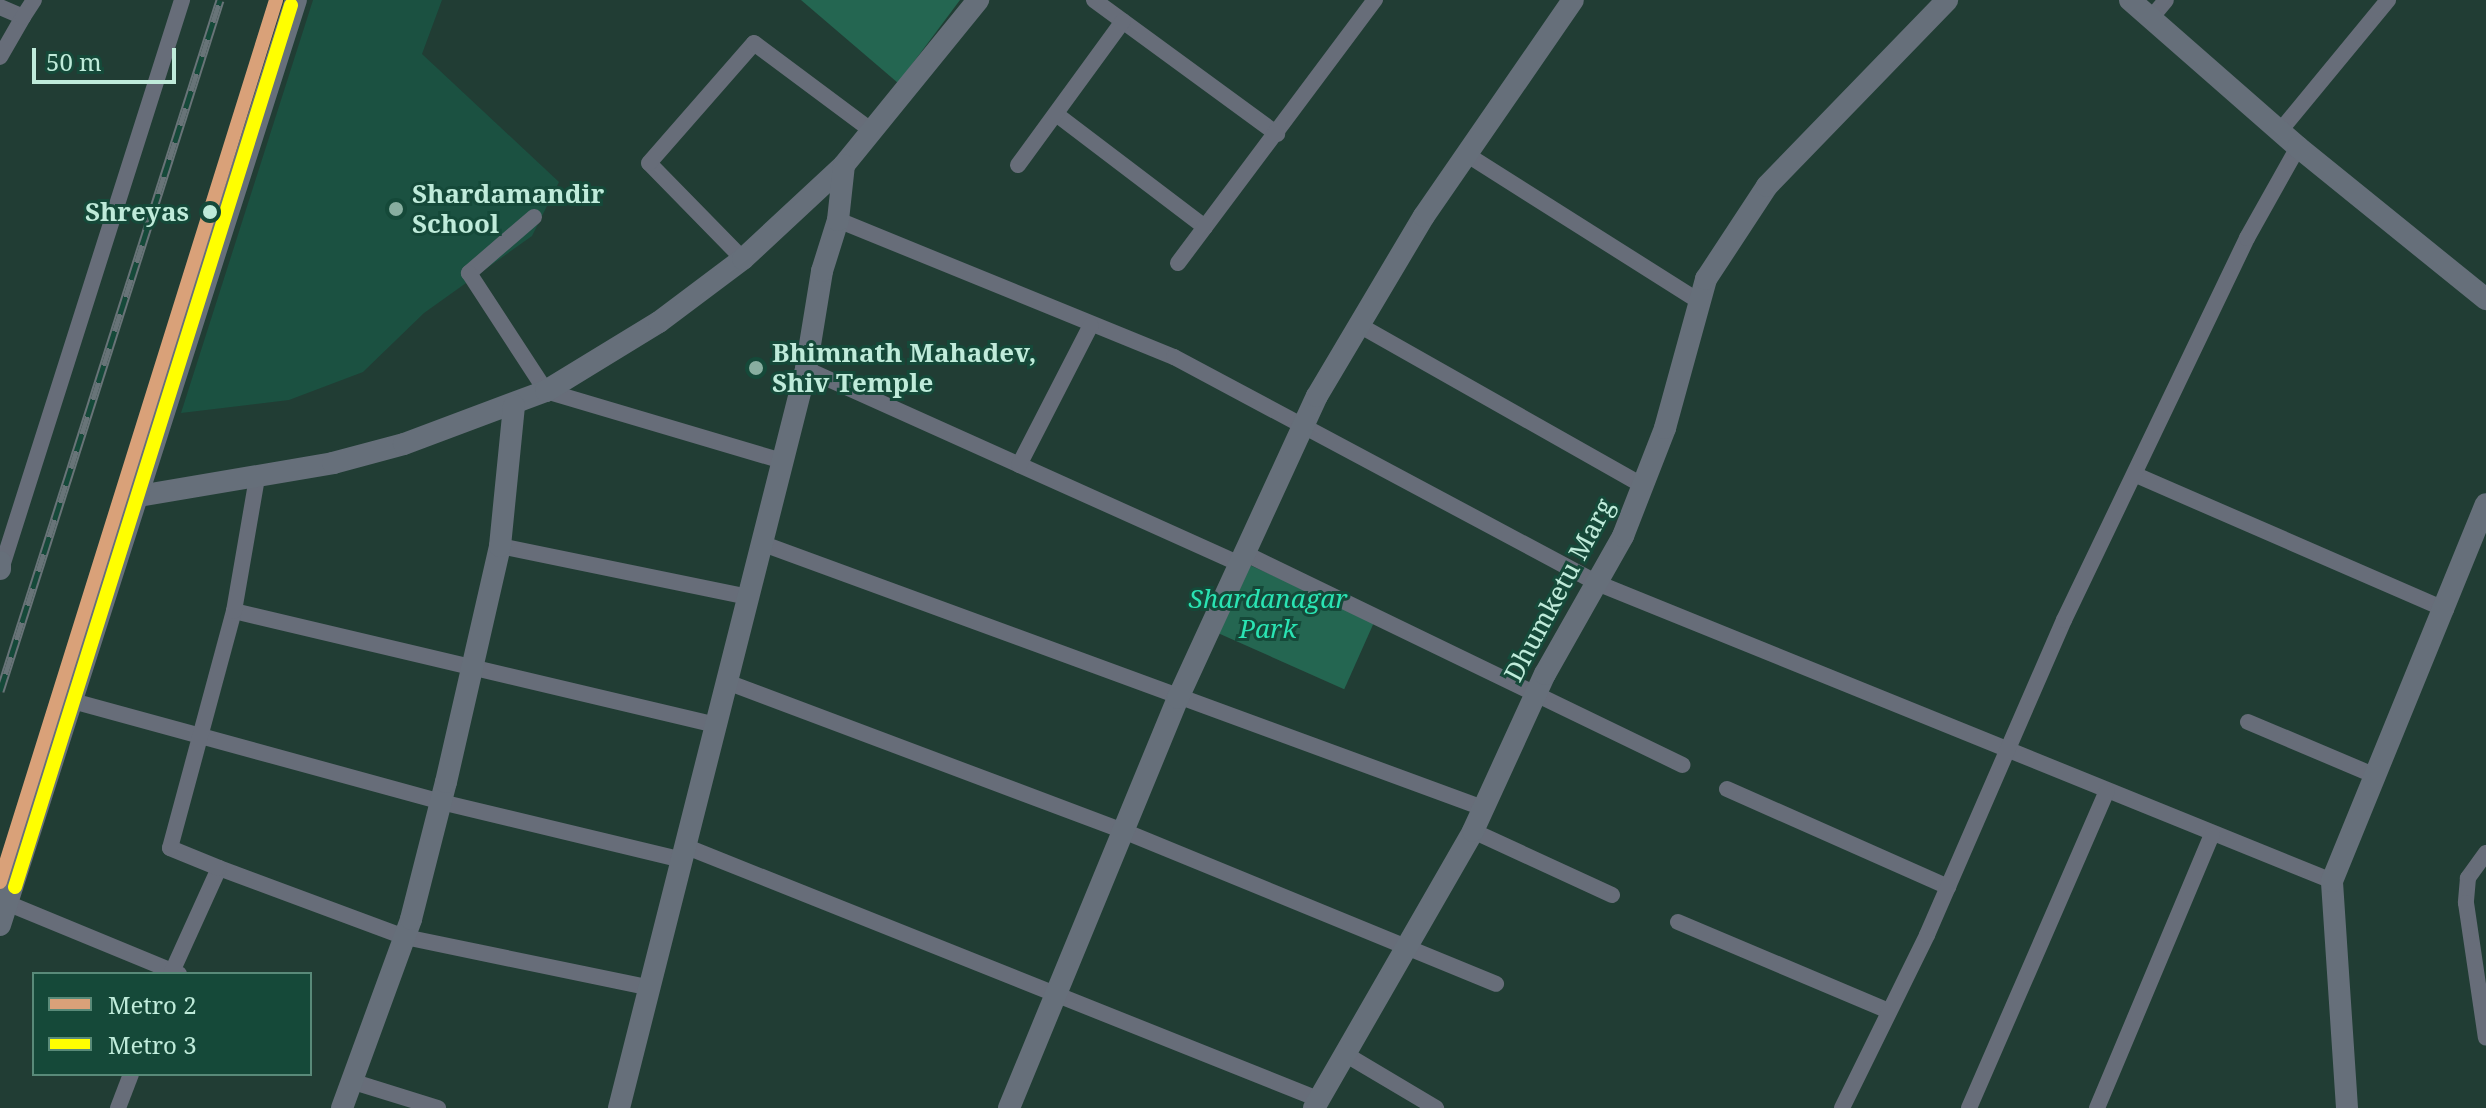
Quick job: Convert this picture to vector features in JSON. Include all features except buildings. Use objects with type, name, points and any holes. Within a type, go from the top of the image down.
[{"type":"street","points":[[0,57],[34,0]]},
{"type":"street","points":[[1,565],[182,0]]},
{"type":"street","points":[[0,925],[133,497],[296,0]]},
{"type":"street","points":[[133,497],[257,478],[404,444],[514,406],[546,391],[659,322],[743,259],[844,165],[978,0]]},
{"type":"street","points":[[1094,0],[1277,134]]},
{"type":"street","points":[[1178,263],[1375,0]]},
{"type":"street","points":[[1009,1108],[1126,832],[1178,698],[1303,426],[1359,325],[1466,154],[1573,0]]},
{"type":"street","name":"Dhumketu Marg","points":[[1316,1104],[1473,831],[1536,692],[1597,583],[1643,486],[1665,428],[1706,279],[1767,186],[1947,0]]},
{"type":"street","points":[[2130,0],[2298,147],[2486,299]]},
{"type":"street","points":[[2151,18],[2166,0]]},
{"type":"street","points":[[2280,131],[2388,0]]},
{"type":"street","points":[[0,7],[23,17]]},
{"type":"street","points":[[1018,165],[1123,21]]},
{"type":"street","points":[[743,259],[649,163],[754,43],[872,131]]},
{"type":"street","points":[[1056,114],[1205,227]]},
{"type":"street","points":[[1842,1108],[1948,887],[2007,751],[2247,238],[2298,147]]},
{"type":"street","points":[[1466,154],[1700,302]]},
{"type":"street","points":[[619,1108],[806,369],[822,271],[838,220],[844,165]]},
{"type":"street","points":[[534,217],[469,273],[546,391],[783,461]]},
{"type":"street","points":[[838,220],[1174,357],[1597,583],[2212,835],[2332,881]]},
{"type":"street","points":[[1019,465],[1091,325]]},
{"type":"street","points":[[1359,325],[1643,486]]},
{"type":"street","points":[[806,369],[1019,465],[1242,558],[1536,692],[1682,765]]},
{"type":"street","points":[[342,1108],[405,937],[441,802],[500,546],[514,406]]},
{"type":"street","points":[[2136,475],[2446,610]]},
{"type":"street","points":[[257,478],[234,611],[170,848],[405,937],[651,988]]},
{"type":"street","points":[[2347,1108],[2332,881],[2446,610],[2486,504]]},
{"type":"street","points":[[761,543],[1483,808]]},
{"type":"street","points":[[500,546],[748,597]]},
{"type":"street","points":[[234,611],[717,725]]},
{"type":"street","points":[[727,682],[1126,832],[1408,945],[1496,984]]},
{"type":"street","points":[[69,700],[199,733],[441,802],[685,853],[1058,994],[1316,1104]]},
{"type":"street","points":[[2248,722],[2376,776]]},
{"type":"street","points":[[1727,789],[1948,887]]},
{"type":"street","points":[[1969,1108],[2107,791]]},
{"type":"street","points":[[1473,831],[1612,895]]},
{"type":"street","points":[[2097,1108],[2212,835]]},
{"type":"street","points":[[2486,853],[2468,878],[2466,903],[2486,1038]]},
{"type":"street","points":[[174,972],[219,868]]},
{"type":"street","points":[[7,903],[172,972]]},
{"type":"street","points":[[1678,922],[1889,1011]]},
{"type":"street","points":[[1345,1054],[1436,1108]]},
{"type":"street","points":[[118,1108],[130,1076]]},
{"type":"street","points":[[354,1082],[438,1108]]},
{"type":"shaded area","name":"Shardamandir School","points":[[313,0],[442,0],[422,54],[559,182],[532,236],[424,313],[363,372],[289,400],[181,413]]},
{"type":"green space","points":[[801,0],[960,0],[898,83]]},
{"type":"green space","name":"Shardanagar Park","points":[[1245,563],[1375,621],[1344,689],[1214,632]]},
{"type":"railway","points":[[0,691],[220,0]]},
{"type":"metro line","name":"2","points":[[0,882],[276,0]]},
{"type":"metro line","name":"3","points":[[15,887],[291,5]]},
{"type":"place","name":"Shardamandir School","points":[[396,209]]},
{"type":"place","name":"Shreyas","points":[[210,212]]},
{"type":"place","name":"Bhimnath Mahadev, Shiv Temple","points":[[756,368]]}]
